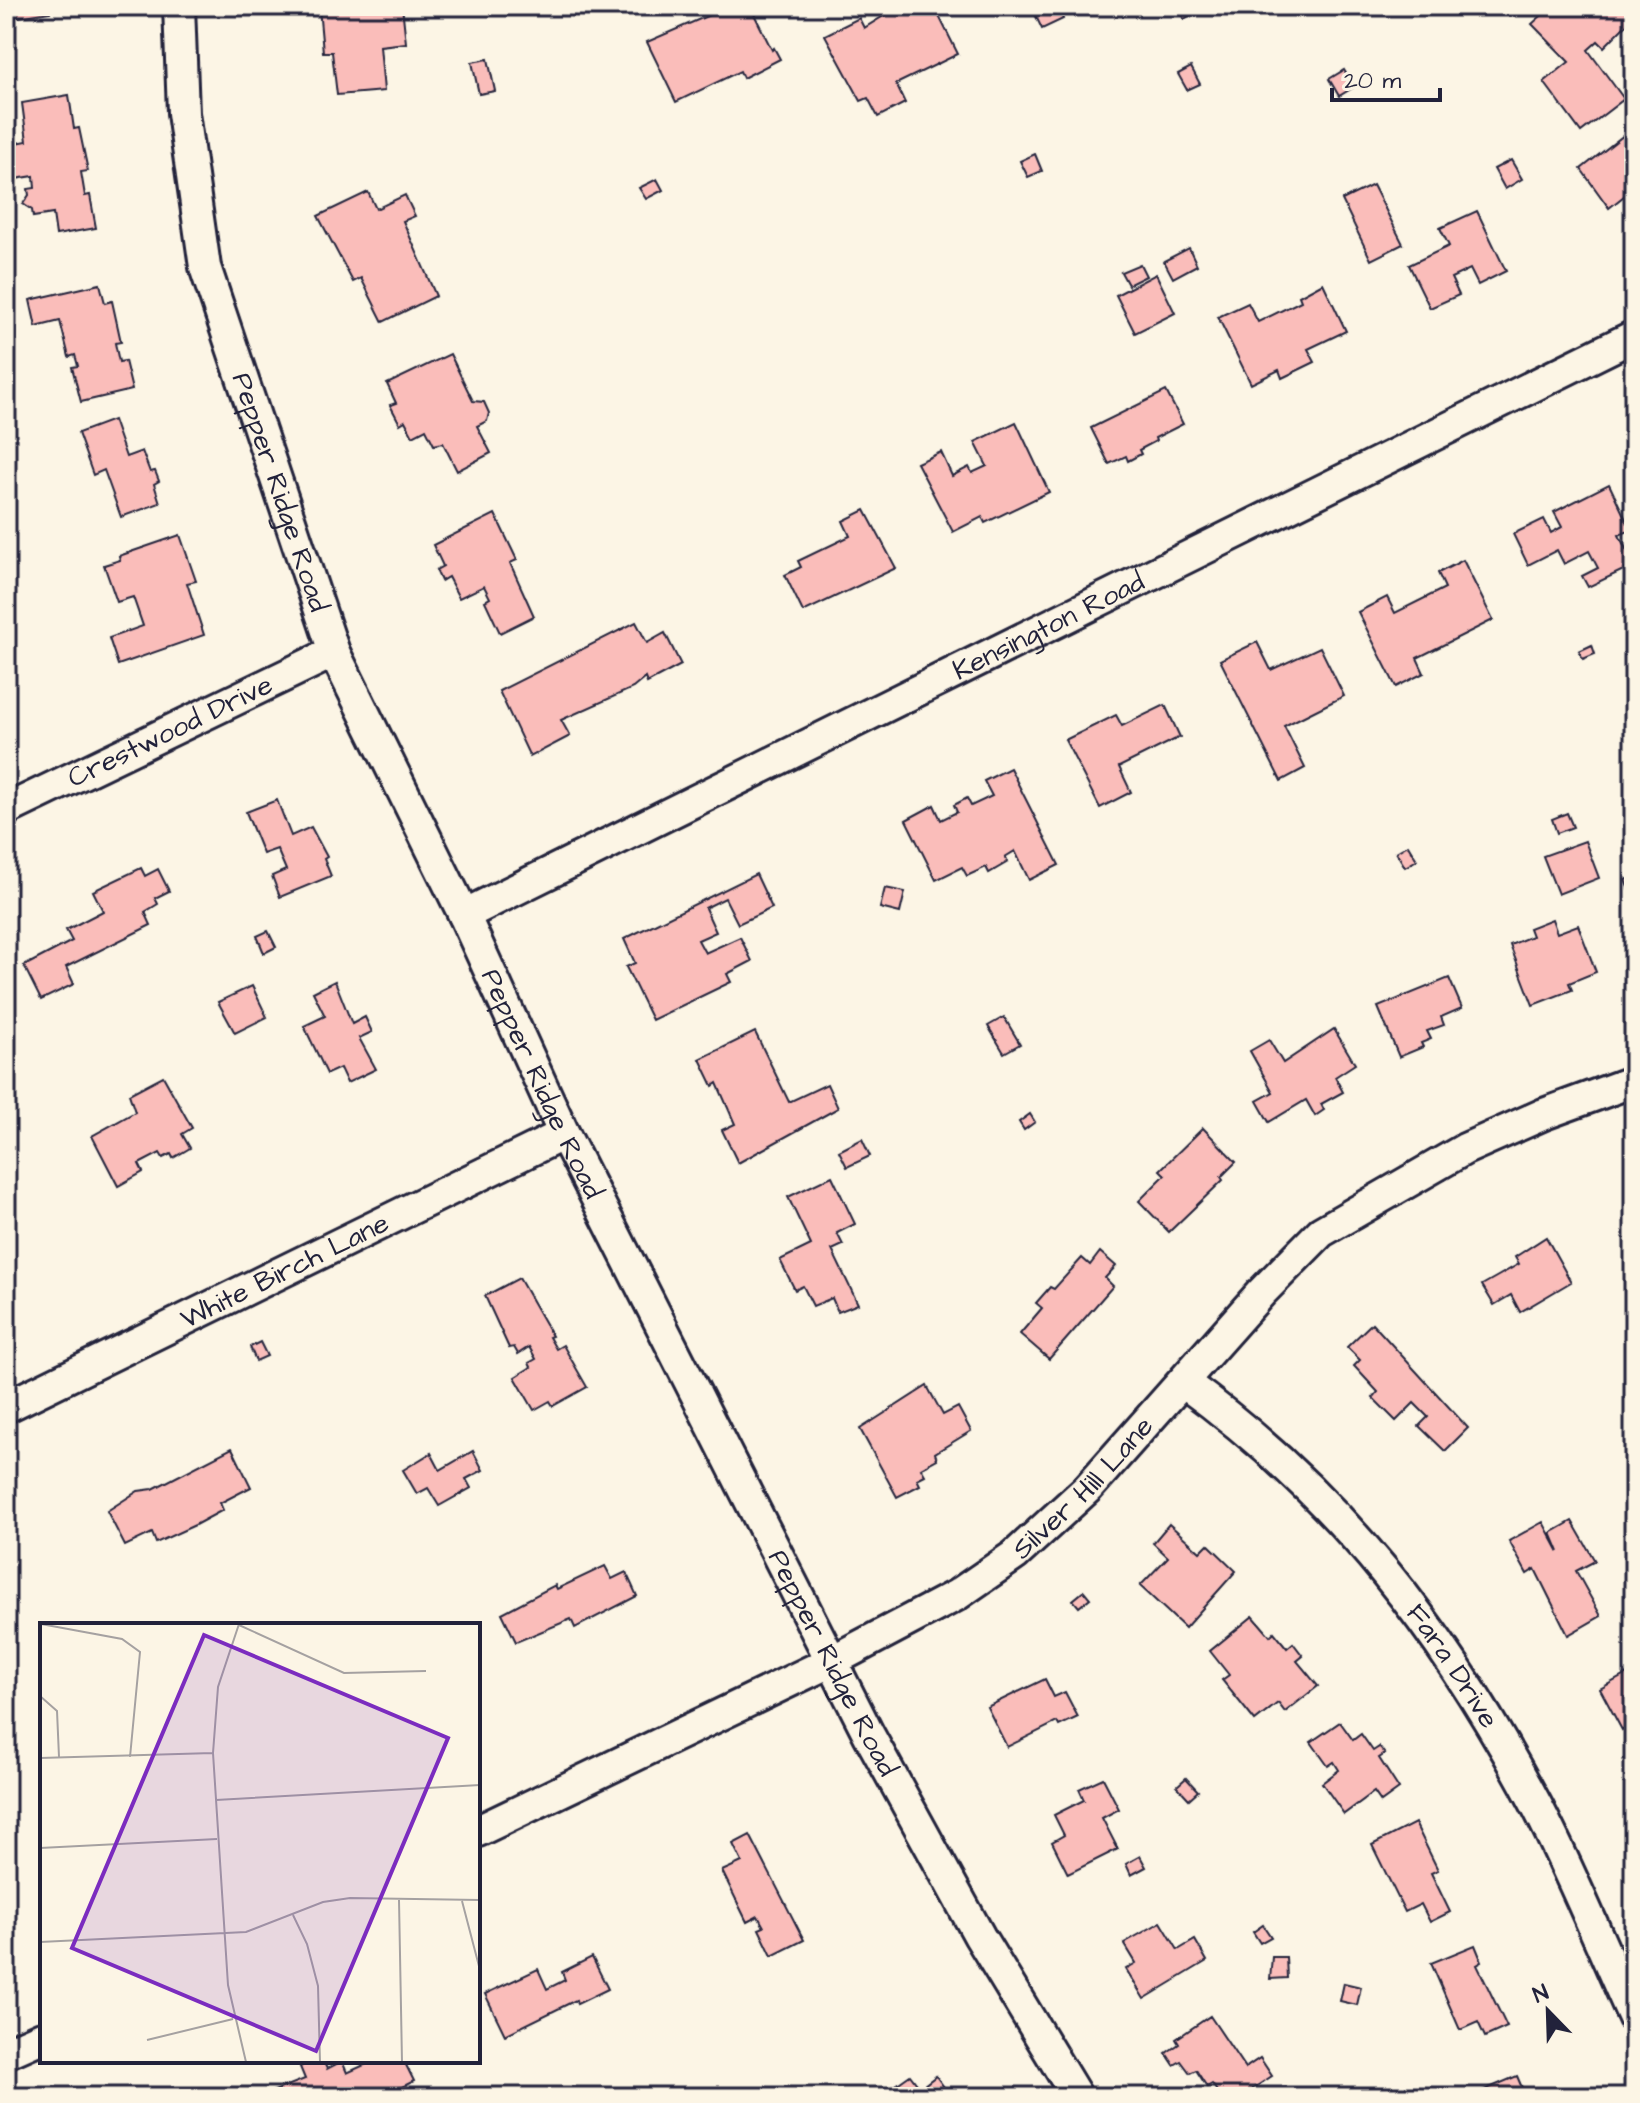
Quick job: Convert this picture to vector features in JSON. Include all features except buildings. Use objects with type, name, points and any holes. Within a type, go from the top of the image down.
[{"type":"street","name":"Pepper Ridge Road","points":[[179,6],[183,113],[205,267],[334,652],[464,915],[564,1134],[832,1661],[980,1937],[1077,2097]]},
{"type":"street","name":"Kensington Road","points":[[464,915],[1634,336]]},
{"type":"street","name":"Crestwood Drive","points":[[6,810],[334,652]]},
{"type":"street","name":"Silver Hill Lane","points":[[480,1830],[832,1661],[957,1595],[1015,1555],[1088,1488],[1261,1293],[1321,1232],[1465,1149],[1634,1081]]},
{"type":"street","name":"White Birch Lane","points":[[6,1407],[564,1134]]},
{"type":"street","name":"Fara Drive","points":[[1183,1382],[1249,1429],[1332,1509],[1380,1563],[1433,1635],[1492,1724],[1539,1810],[1634,2018]]},
{"type":"street","points":[[6,2053],[40,2038]]}]
